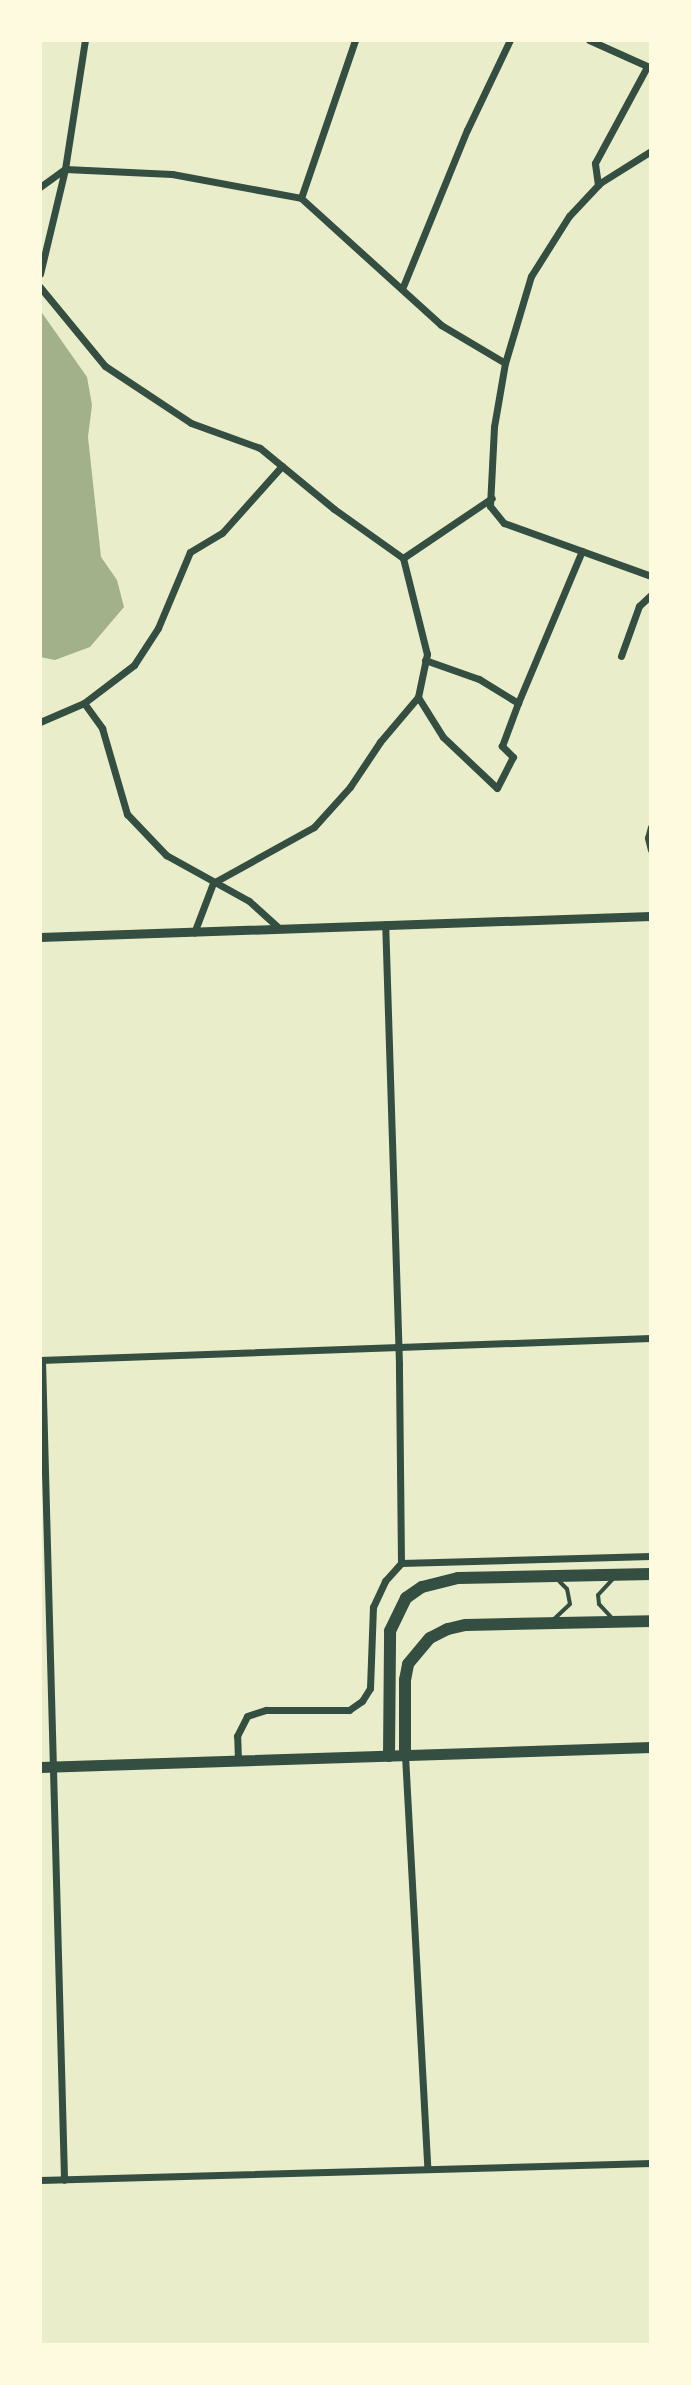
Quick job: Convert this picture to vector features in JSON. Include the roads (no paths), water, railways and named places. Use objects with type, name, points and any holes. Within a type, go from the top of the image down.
[{"type":"highway","points":[[389,1756],[387,1652],[390,1631],[406,1598],[422,1587],[458,1578],[651,1574]]},
{"type":"highway","points":[[405,1755],[405,1680],[408,1664],[430,1638],[466,1625],[651,1621]]},
{"type":"main road","points":[[46,1767],[651,1747]]},
{"type":"street","points":[[40,274],[65,169],[85,40]]},
{"type":"street","points":[[301,198],[355,40]]},
{"type":"street","points":[[402,289],[467,130],[510,40]]},
{"type":"street","points":[[594,41],[649,68],[595,163],[598,185]]},
{"type":"street","points":[[651,151],[598,185],[569,216],[531,276],[505,363],[494,427],[490,506],[504,523],[651,576]]},
{"type":"street","points":[[40,187],[65,169],[172,174],[301,198],[441,325],[505,363]]},
{"type":"street","points":[[40,287],[105,366],[191,423],[260,448],[334,509],[403,558],[425,660],[418,697],[380,742],[350,787],[314,827],[213,883],[194,933]]},
{"type":"street","points":[[40,722],[84,703],[134,665],[158,628],[190,552],[222,533],[282,466]]},
{"type":"street","points":[[403,558],[492,498]]},
{"type":"street","points":[[418,697],[443,737],[497,788],[513,757],[502,746],[582,551]]},
{"type":"street","points":[[621,656],[639,606],[651,595]]},
{"type":"street","points":[[425,660],[479,679],[518,703]]},
{"type":"street","points":[[84,703],[102,728],[127,814],[166,855],[249,901],[282,931]]},
{"type":"street","points":[[651,827],[648,838],[651,850]]},
{"type":"street","points":[[40,937],[651,916]]},
{"type":"street","points":[[238,1760],[237,1736],[247,1716],[266,1710],[349,1710],[362,1701],[370,1688],[373,1607],[385,1581],[401,1563],[399,1347],[385,924]]},
{"type":"street","points":[[64,2180],[46,1767],[41,1360],[651,1338]]},
{"type":"street","points":[[401,1563],[651,1556]]},
{"type":"street","points":[[405,1755],[427,2167]]},
{"type":"street","points":[[40,2180],[651,2163]]},
{"type":"lane","points":[[617,1622],[604,1611],[598,1595],[609,1581],[624,1574]]},
{"type":"lane","points":[[547,1623],[560,1616],[570,1604],[567,1589],[550,1576]]}]
